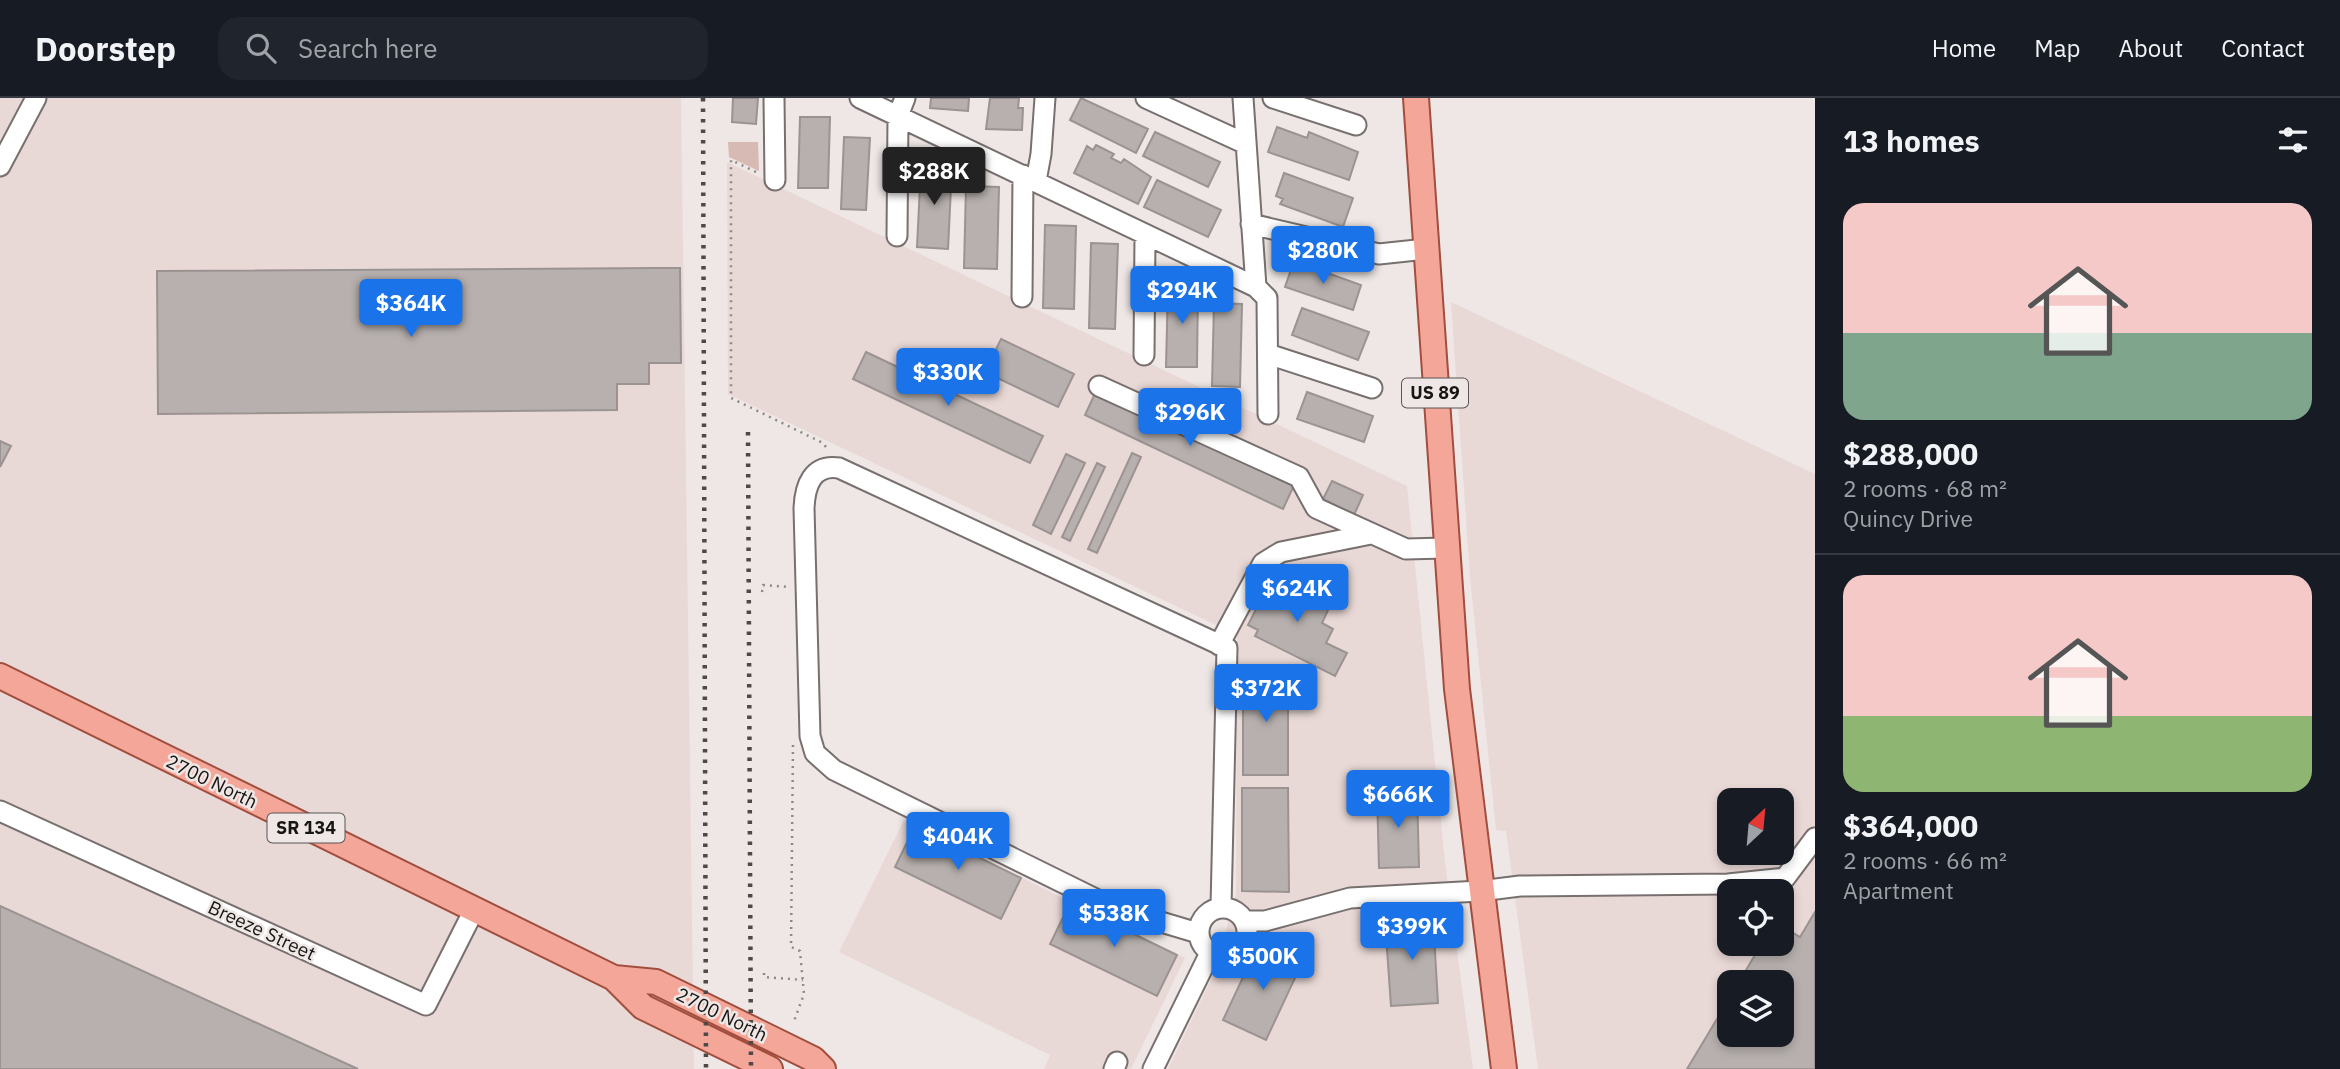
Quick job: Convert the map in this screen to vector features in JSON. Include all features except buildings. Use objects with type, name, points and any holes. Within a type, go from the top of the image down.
[{"type":"main road","name":"US 89","points":[[1416,98],[1445,548],[1480,891],[1504,1069]]},
{"type":"main road","name":"2700 North","points":[[0,676],[614,978],[643,1007],[770,1069]]},
{"type":"main road","name":"2700 North","points":[[614,978],[656,982],[813,1059],[823,1069]]},
{"type":"street","points":[[0,166],[36,98]]},
{"type":"street","points":[[774,98],[775,180]]},
{"type":"street","points":[[860,98],[901,107],[1029,178],[1256,287],[1268,298],[1268,414]]},
{"type":"street","points":[[1022,297],[1029,178],[1045,98]]},
{"type":"street","points":[[1146,98],[1244,143]]},
{"type":"street","points":[[1243,98],[1256,287]]},
{"type":"street","points":[[1273,98],[1356,125]]},
{"type":"street","points":[[897,236],[901,107]]},
{"type":"street","points":[[1251,224],[1379,254],[1426,249]]},
{"type":"street","points":[[1144,355],[1145,235]]},
{"type":"street","points":[[1268,354],[1372,388]]},
{"type":"street","points":[[1100,386],[1299,477],[1316,508],[1371,534],[1406,550],[1445,548]]},
{"type":"street","points":[[1198,933],[1114,908],[834,770],[820,759],[810,736],[804,508],[806,488],[819,470],[839,468],[1227,648],[1223,775],[1224,870],[1221,907]]},
{"type":"street","points":[[1219,645],[1263,563],[1281,552],[1371,534]]},
{"type":"street","name":"Breeze Street","points":[[0,811],[426,1005],[474,910]]},
{"type":"street","points":[[1245,921],[1265,921],[1349,898],[1480,891],[1520,886],[1727,884],[1785,878],[1815,838]]},
{"type":"street","points":[[1221,907],[1230,908],[1245,921],[1247,929],[1242,947],[1227,956],[1210,953],[1200,941],[1198,933],[1204,916],[1221,907]]},
{"type":"street","points":[[1153,1069],[1210,953]]},
{"type":"path","points":[[731,160],[732,398],[823,443],[831,451],[823,452]]},
{"type":"path","points":[[762,592],[763,585],[793,587],[793,577]]},
{"type":"path","points":[[793,741],[791,947],[800,951],[804,994],[794,1021]]},
{"type":"path","points":[[764,973],[764,977],[803,980]]},
{"type":"shaded area","points":[[0,98],[681,98],[694,1069],[0,1069]]},
{"type":"shaded area","points":[[728,142],[758,142],[759,171],[729,157]]},
{"type":"shaded area","points":[[727,162],[1407,486],[1445,862],[1473,1069],[1168,1069],[1215,971],[1236,894],[1237,635],[728,394]]},
{"type":"shaded area","points":[[1451,302],[1815,474],[1815,1069],[1538,1069],[1506,831],[1496,830],[1470,577]]},
{"type":"shaded area","points":[[904,820],[1185,958],[1131,1069],[1044,1069],[1050,1055],[839,952]]},
{"type":"railway","points":[[703,98],[706,1069]]},
{"type":"railway","points":[[748,432],[751,1069]]}]
